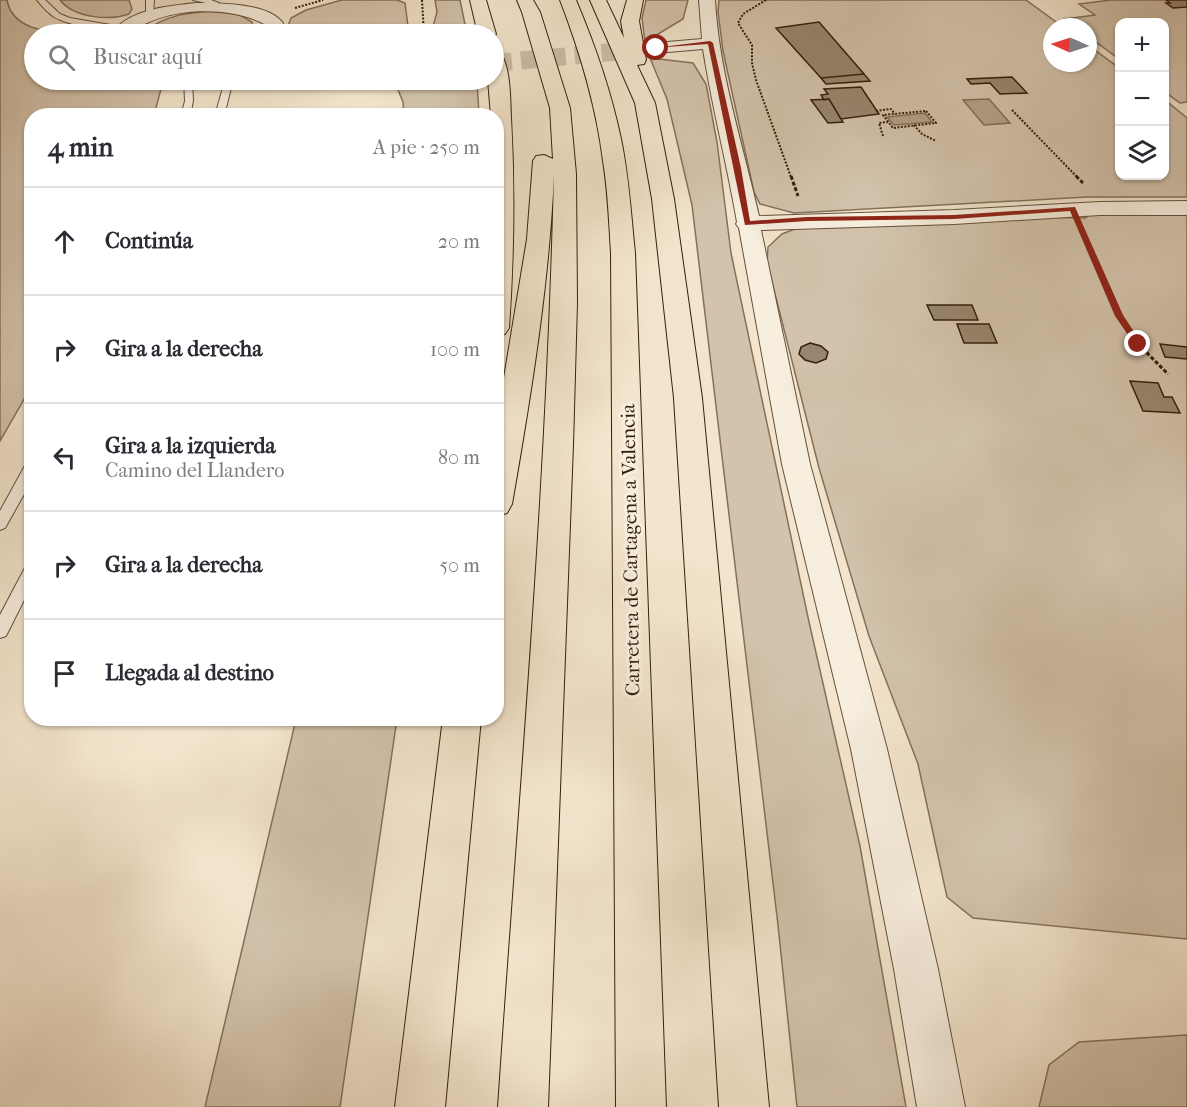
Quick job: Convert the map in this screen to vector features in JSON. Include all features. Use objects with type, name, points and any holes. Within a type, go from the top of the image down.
[{"type":"highway","points":[[478,0],[484,24]]},
{"type":"highway","name":"Carretera de Cartagena a Valencia","points":[[568,0],[580,30],[601,101],[614,160],[623,253],[641,1107]]},
{"type":"highway","points":[[598,0],[645,103]]},
{"type":"highway","points":[[634,0],[630,21],[663,200],[688,398],[744,1107]]},
{"type":"highway","points":[[504,463],[537,251],[544,177],[543,108],[528,6]]},
{"type":"highway","points":[[524,1107],[558,445],[564,303],[565,174],[560,108],[528,6]]},
{"type":"highway","points":[[499,90],[500,108]]},
{"type":"highway","points":[[420,1107],[461,726]]},
{"type":"street","points":[[708,0],[710,43],[738,168],[747,224],[796,464],[869,749],[916,969],[941,1107]]},
{"type":"street","points":[[130,24],[150,7],[215,3],[232,3],[259,9],[269,15],[275,24]]},
{"type":"street","points":[[656,48],[710,43]]},
{"type":"street","points":[[747,224],[807,219],[954,217],[1102,207],[1187,208]]},
{"type":"lane","points":[[41,0],[48,11],[70,21],[85,24]]},
{"type":"lane","points":[[196,0],[215,3]]},
{"type":"lane","points":[[187,108],[188,90]]},
{"type":"lane","points":[[221,108],[226,90]]},
{"type":"lane","points":[[0,524],[24,480]]},
{"type":"lane","points":[[0,631],[24,584]]},
{"type":"path","points":[[422,0],[423,24]]},
{"type":"path","points":[[766,0],[743,14],[738,23],[752,45],[752,63],[756,80],[775,138],[807,219]]},
{"type":"path","points":[[876,111],[891,109],[894,113],[926,111],[936,123],[893,128],[883,115],[894,113],[903,111]]},
{"type":"path","points":[[1012,110],[1070,167],[1102,207]]},
{"type":"path","points":[[883,136],[879,123],[888,122]]},
{"type":"path","points":[[914,125],[922,134],[936,141]]},
{"type":"path","points":[[1072,209],[1119,316],[1138,344],[1168,374]]},
{"type":"shaded area","points":[[0,0],[7,0],[10,10],[25,24],[24,90],[161,90],[156,108],[24,108],[24,399],[0,441]]},
{"type":"shaded area","points":[[60,0],[129,0],[132,9],[129,14],[121,16],[92,16],[74,11]]},
{"type":"shaded area","points":[[342,0],[397,0],[405,3],[408,24],[289,24],[291,18],[306,10]]},
{"type":"shaded area","points":[[435,0],[460,0],[465,24],[434,24],[437,12]]},
{"type":"shaded area","points":[[646,0],[688,0],[683,19],[645,42],[642,18]]},
{"type":"shaded area","points":[[719,0],[1026,0],[1051,18],[1043,18],[1043,72],[1097,72],[1097,52],[1115,65],[1115,180],[1169,180],[1169,103],[1187,118],[1187,197],[1087,197],[794,213],[760,204],[754,192],[723,51],[718,12]]},
{"type":"shaded area","points":[[1111,0],[1187,0],[1187,102],[1180,103],[1169,95],[1169,18],[1115,18],[1115,56],[1097,43],[1097,18],[1072,18],[1095,15],[1079,4]]},
{"type":"shaded area","points":[[220,11],[240,15],[252,24],[155,24],[188,13]]},
{"type":"shaded area","points":[[650,58],[693,63],[706,84],[717,142],[731,253],[809,622],[860,846],[906,1107],[797,1107],[778,925],[692,205],[667,99]]},
{"type":"shaded area","points":[[398,90],[478,90],[479,108],[403,108]]},
{"type":"shaded area","points":[[989,99],[1010,123],[984,125],[963,100]]},
{"type":"shaded area","points":[[925,113],[932,122],[894,125],[887,117]]},
{"type":"shaded area","points":[[1090,212],[1187,213],[1187,939],[973,918],[947,897],[918,764],[869,636],[819,468],[767,262],[768,247],[782,234],[800,227],[924,225],[1034,217],[1086,218]]},
{"type":"shaded area","points":[[294,726],[396,726],[340,1107],[205,1107]]},
{"type":"shaded area","points":[[1187,1035],[1187,1107],[1039,1107],[1049,1065],[1079,1042]]},
{"type":"building","points":[[1166,0],[1187,0],[1187,7],[1173,8],[1166,3],[1170,3]]},
{"type":"building","points":[[819,22],[864,74],[821,78],[776,28]]},
{"type":"building","points":[[864,74],[870,81],[826,84],[821,78]]},
{"type":"building","points":[[1012,77],[1027,93],[1000,94],[990,83],[971,84],[967,79]]},
{"type":"building","points":[[861,87],[879,114],[841,119],[829,99],[824,100],[821,95],[828,94],[824,89]]},
{"type":"building","points":[[829,99],[843,122],[828,123],[811,100]]},
{"type":"building","points":[[927,305],[972,305],[978,320],[934,320]]},
{"type":"building","points":[[957,324],[989,324],[997,343],[964,343]]},
{"type":"building","points":[[810,343],[821,346],[828,352],[826,359],[816,363],[805,360],[799,354],[801,347]]},
{"type":"building","points":[[1160,344],[1187,347],[1187,359],[1165,357]]},
{"type":"building","points":[[1130,381],[1158,383],[1164,397],[1172,397],[1180,413],[1143,411]]},
{"type":"tunnel","points":[[504,62],[656,48]]},
{"type":"route","points":[[656,48],[710,43],[738,168],[747,224],[807,219],[954,217],[1072,209],[1119,316],[1138,344]]}]
